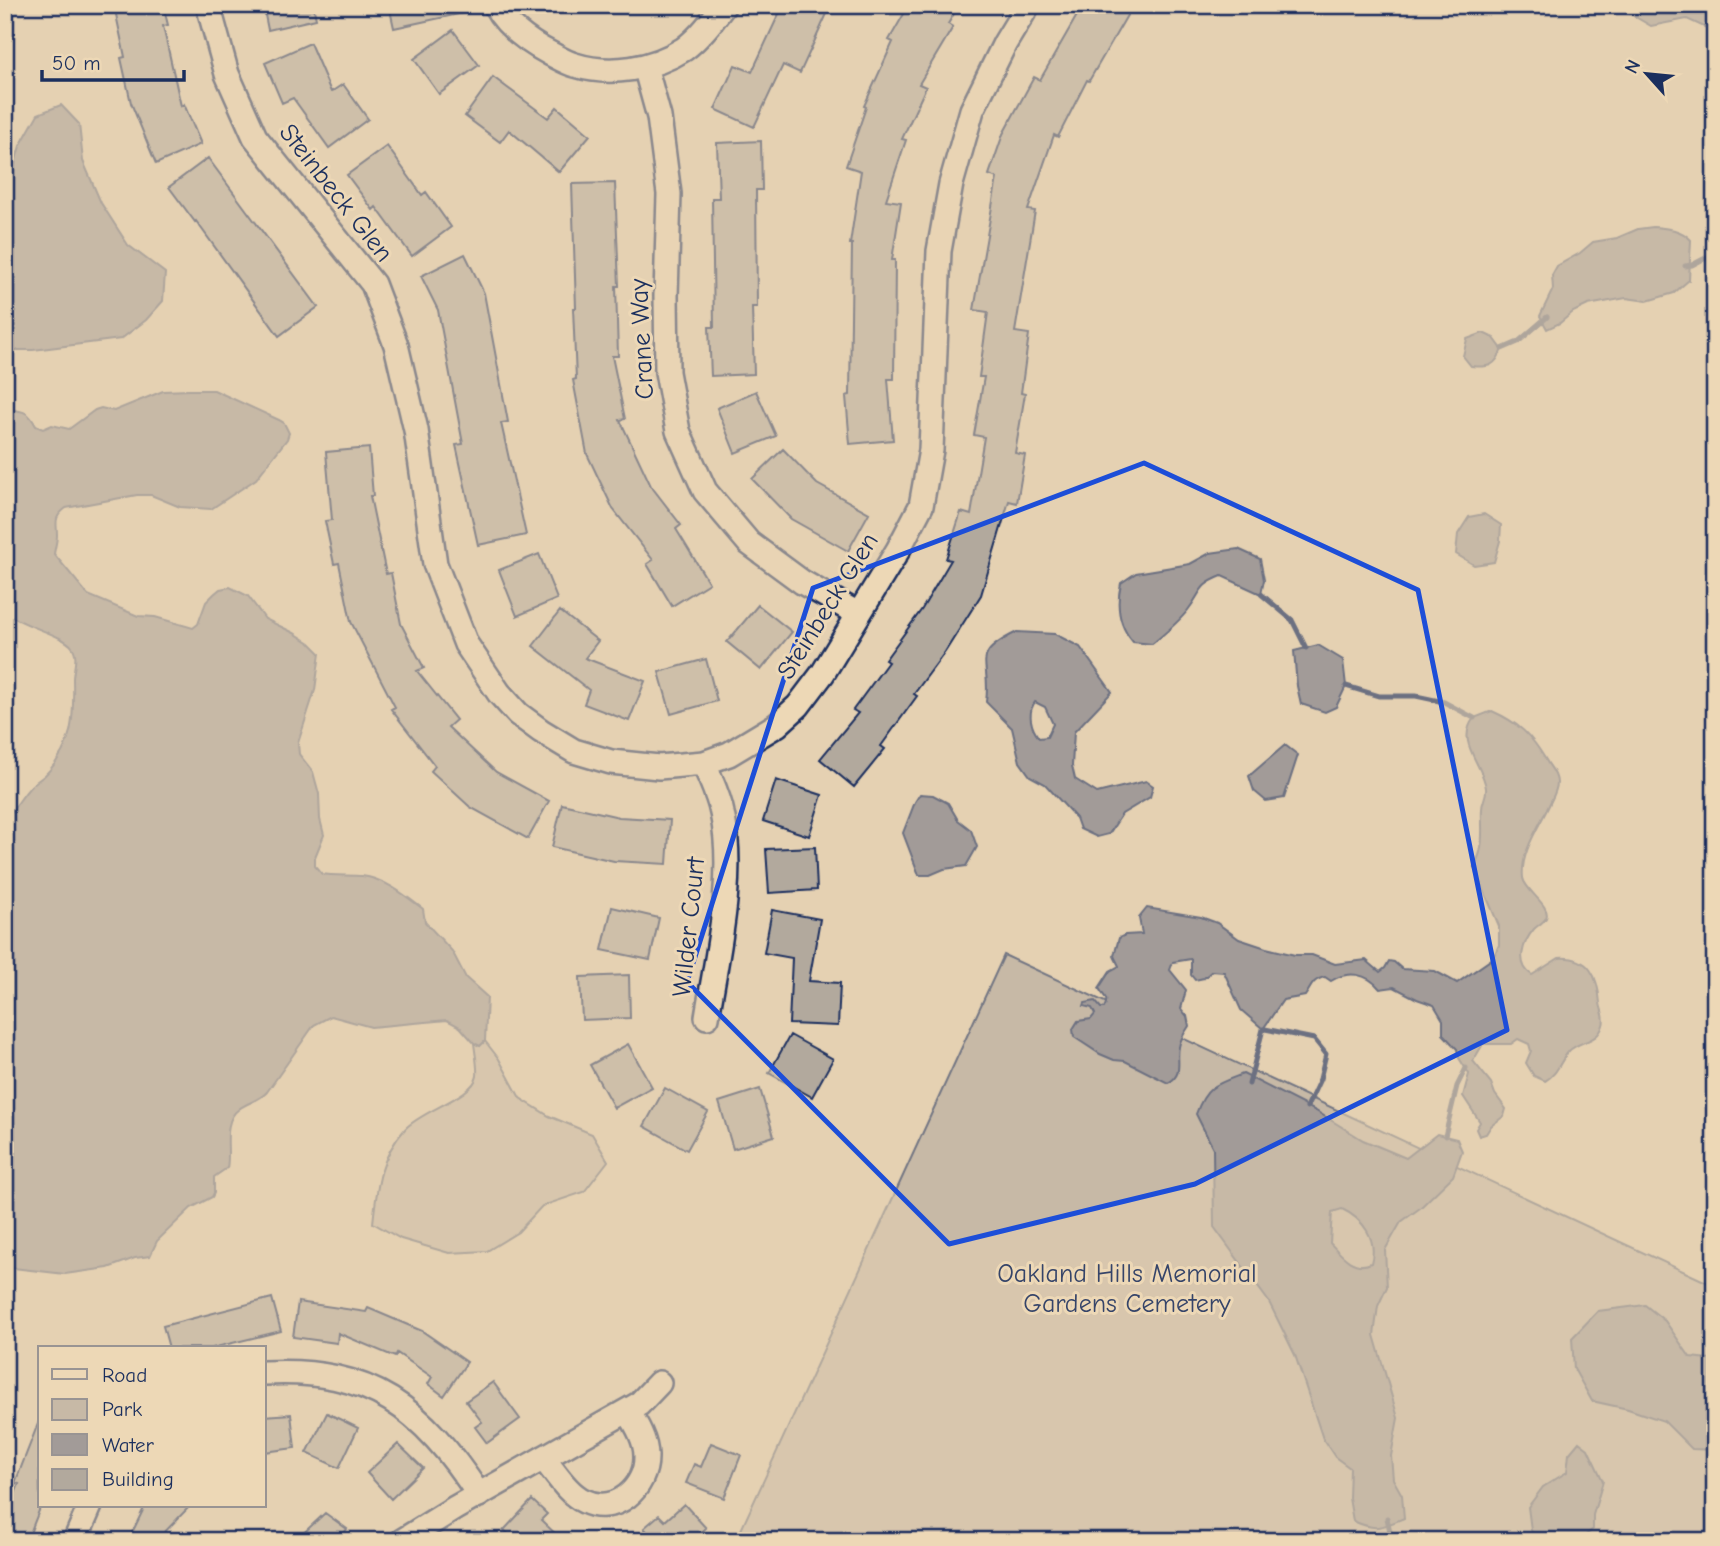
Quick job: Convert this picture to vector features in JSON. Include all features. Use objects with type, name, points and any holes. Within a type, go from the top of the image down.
[{"type":"street","name":"Steinbeck Glen","points":[[208,5],[227,74],[255,137],[373,284],[396,345],[416,430],[435,564],[466,644],[499,693],[518,714],[574,751],[611,762],[659,767],[704,762],[729,754],[754,740],[798,706],[823,673],[898,550],[921,506],[931,450],[939,251],[951,184],[972,110],[1005,43],[1028,5]]},
{"type":"street","points":[[495,5],[502,17],[538,47],[575,65],[620,71],[662,60],[684,48],[707,27],[724,5]]},
{"type":"street","name":"Crane Way","points":[[645,66],[659,117],[669,194],[667,372],[678,431],[705,491],[748,543],[802,582],[858,614]]},
{"type":"street","name":"Wilder Court","points":[[704,762],[722,813],[728,862],[707,1017]]},
{"type":"street","points":[[266,1373],[298,1371],[334,1376],[358,1383],[385,1396],[414,1415],[434,1434],[479,1494]]},
{"type":"street","points":[[402,1541],[479,1494],[639,1405],[659,1383]]},
{"type":"street","points":[[543,1458],[572,1493],[583,1501],[597,1506],[621,1501],[640,1482],[646,1468],[647,1453],[628,1411]]},
{"type":"street","points":[[75,1541],[89,1508]]},
{"type":"highlighted area","points":[[1144,463],[1418,590],[1507,1030],[1195,1184],[949,1244],[687,982],[813,588]]},
{"type":"green space","name":"Oakland Hills Memorial Gardens Cemetery","points":[[1004,955],[1715,1286],[1715,1541],[736,1541]]},
{"type":"green space","points":[[485,1041],[499,1059],[520,1098],[549,1116],[592,1134],[608,1161],[584,1192],[542,1206],[518,1232],[487,1251],[449,1253],[401,1239],[373,1223],[378,1184],[385,1161],[405,1129],[457,1097],[474,1083],[477,1072],[474,1043],[480,1046]]},
{"type":"water","points":[[1622,5],[1715,5],[1715,32],[1687,19],[1651,26],[1627,12]]},
{"type":"water","points":[[61,105],[79,124],[83,161],[101,203],[128,245],[165,273],[163,301],[146,320],[121,339],[33,350],[5,350],[5,197],[20,146],[38,114]]},
{"type":"water","points":[[1653,227],[1678,231],[1691,240],[1689,280],[1674,293],[1647,301],[1626,298],[1588,305],[1547,329],[1540,316],[1553,289],[1552,275],[1557,266],[1593,242]]},
{"type":"water","points":[[1483,333],[1494,338],[1502,349],[1491,365],[1471,366],[1463,356],[1467,339]]},
{"type":"water","points":[[214,390],[279,420],[284,423],[289,433],[256,479],[211,509],[180,507],[151,495],[137,495],[66,508],[57,520],[54,554],[88,595],[138,616],[155,617],[193,628],[198,624],[206,602],[220,589],[230,587],[248,596],[265,619],[294,633],[320,653],[315,690],[298,743],[299,754],[313,772],[319,794],[324,835],[315,857],[315,866],[322,874],[362,876],[378,880],[423,909],[425,922],[452,951],[466,978],[487,997],[485,1041],[480,1046],[474,1043],[460,1027],[447,1020],[371,1027],[331,1016],[314,1025],[267,1092],[233,1115],[228,1129],[227,1168],[214,1177],[212,1197],[191,1208],[157,1241],[150,1256],[135,1258],[108,1268],[65,1274],[13,1268],[5,1264],[5,819],[28,789],[55,764],[67,742],[72,718],[75,658],[68,643],[5,612],[5,409],[24,412],[36,426],[43,429],[52,425],[69,429],[95,410],[101,408],[114,411],[163,391]]},
{"type":"water","points":[[1484,514],[1501,525],[1500,541],[1494,562],[1474,565],[1456,554],[1458,534],[1469,517]]},
{"type":"water","points":[[1238,549],[1260,559],[1264,580],[1261,594],[1222,576],[1204,586],[1184,615],[1152,644],[1133,642],[1124,629],[1120,614],[1121,583],[1136,573],[1190,564],[1210,553]]},
{"type":"water","points":[[1017,632],[1055,634],[1080,647],[1112,692],[1074,732],[1072,766],[1075,779],[1097,793],[1146,781],[1153,786],[1150,797],[1122,814],[1109,834],[1097,837],[1080,829],[1076,818],[1045,784],[1030,776],[1020,762],[1012,728],[986,702],[985,660],[992,647]],"holes":[[[1035,702],[1045,707],[1053,724],[1047,737],[1039,738],[1032,725],[1031,711]]]},
{"type":"water","points":[[1318,645],[1343,660],[1346,686],[1336,707],[1325,712],[1301,704],[1297,686],[1294,651]]},
{"type":"water","points":[[1492,711],[1510,720],[1529,737],[1557,779],[1555,793],[1532,839],[1523,868],[1525,883],[1547,913],[1527,940],[1522,953],[1524,965],[1532,975],[1559,958],[1570,958],[1585,965],[1597,985],[1604,1019],[1601,1031],[1593,1038],[1573,1047],[1556,1071],[1545,1081],[1534,1076],[1526,1063],[1531,1051],[1529,1044],[1518,1039],[1511,1044],[1483,1044],[1473,1061],[1491,1083],[1506,1109],[1504,1116],[1491,1126],[1486,1134],[1479,1136],[1476,1129],[1480,1122],[1463,1096],[1469,1074],[1457,1049],[1443,1034],[1443,1020],[1434,1005],[1394,987],[1380,989],[1369,979],[1357,975],[1344,975],[1331,981],[1325,977],[1317,980],[1305,996],[1283,1000],[1263,1029],[1241,1010],[1224,972],[1212,971],[1204,978],[1195,980],[1191,975],[1191,959],[1173,962],[1170,970],[1186,990],[1181,1009],[1187,1016],[1189,1026],[1178,1052],[1178,1072],[1168,1083],[1125,1061],[1100,1054],[1074,1037],[1073,1029],[1078,1021],[1091,1019],[1095,1014],[1092,1008],[1084,1006],[1085,1003],[1095,1001],[1104,1008],[1106,999],[1099,988],[1110,971],[1119,966],[1114,956],[1119,938],[1142,934],[1139,918],[1147,908],[1201,917],[1217,923],[1239,939],[1295,955],[1312,955],[1335,964],[1366,960],[1380,972],[1389,961],[1402,969],[1435,971],[1457,983],[1493,958],[1499,945],[1499,926],[1474,867],[1481,847],[1482,806],[1486,788],[1467,736],[1474,718]]},
{"type":"water","points":[[1285,745],[1298,755],[1284,798],[1266,801],[1254,791],[1249,776]]},
{"type":"water","points":[[920,794],[933,795],[948,803],[958,820],[971,830],[977,847],[966,866],[919,875],[903,833]]},
{"type":"water","points":[[1243,1074],[1316,1111],[1363,1140],[1406,1158],[1437,1134],[1457,1139],[1462,1151],[1453,1176],[1420,1208],[1401,1222],[1385,1250],[1387,1287],[1378,1306],[1374,1335],[1398,1418],[1391,1456],[1393,1479],[1402,1495],[1404,1518],[1390,1524],[1373,1527],[1353,1521],[1349,1498],[1350,1468],[1335,1457],[1323,1439],[1295,1355],[1269,1302],[1214,1227],[1213,1148],[1196,1114],[1204,1097],[1213,1087]],"holes":[[[1342,1209],[1362,1224],[1370,1238],[1373,1254],[1371,1263],[1353,1263],[1330,1243],[1332,1212]]]},
{"type":"water","points":[[1645,1305],[1665,1321],[1690,1357],[1709,1359],[1715,1356],[1715,1450],[1692,1449],[1664,1421],[1592,1401],[1574,1369],[1572,1338],[1598,1311]]},
{"type":"water","points":[[1579,1442],[1588,1449],[1603,1481],[1593,1515],[1593,1529],[1579,1541],[1536,1541],[1531,1530],[1528,1507],[1543,1487],[1567,1472],[1569,1454]]},
{"type":"building","points":[[114,5],[163,5],[168,25],[163,26],[181,106],[184,104],[201,144],[156,164],[131,103],[121,58],[125,57]]},
{"type":"building","points":[[263,5],[313,5],[316,19],[268,30]]},
{"type":"building","points":[[389,5],[467,5],[468,12],[394,28]]},
{"type":"building","points":[[783,5],[831,5],[800,73],[783,65],[754,127],[715,109],[735,65],[752,72]]},
{"type":"building","points":[[909,5],[959,5],[948,24],[953,27],[919,84],[926,87],[902,139],[906,140],[886,200],[901,202],[892,260],[895,260],[894,379],[888,379],[893,440],[850,444],[846,396],[850,395],[850,244],[861,171],[846,166],[866,107],[864,106],[893,42],[889,40]]},
{"type":"building","points":[[1083,5],[1133,5],[1089,81],[1087,80],[1058,137],[1054,135],[1028,210],[1035,211],[1015,332],[1029,334],[1021,393],[1025,394],[1015,453],[1025,455],[1017,503],[1009,501],[981,595],[945,652],[914,694],[917,696],[881,746],[885,749],[854,787],[820,759],[858,713],[853,710],[888,662],[885,660],[922,609],[951,560],[946,559],[961,512],[971,515],[984,437],[974,435],[984,377],[979,377],[988,312],[974,310],[997,178],[989,175],[1003,134],[1034,77],[1040,80]]},
{"type":"building","points":[[453,30],[479,65],[439,94],[414,59]]},
{"type":"building","points":[[310,43],[331,92],[343,84],[368,119],[329,148],[293,98],[282,103],[265,63]]},
{"type":"building","points":[[493,77],[548,118],[557,107],[590,135],[559,172],[509,130],[500,142],[465,116]]},
{"type":"building","points":[[761,141],[762,190],[756,190],[757,307],[752,307],[754,374],[711,376],[709,327],[714,327],[712,198],[719,198],[717,143]]},
{"type":"building","points":[[387,146],[422,195],[426,192],[451,227],[412,256],[376,207],[373,210],[347,175]]},
{"type":"building","points":[[208,158],[318,307],[279,336],[169,187]]},
{"type":"building","points":[[615,183],[619,286],[616,286],[618,356],[612,356],[625,419],[620,420],[651,486],[681,525],[676,529],[709,583],[672,606],[647,564],[653,560],[613,509],[587,454],[573,380],[576,379],[573,308],[576,308],[572,184]]},
{"type":"building","points":[[465,254],[484,293],[508,422],[501,423],[526,535],[478,545],[456,445],[463,444],[438,310],[421,276]]},
{"type":"building","points":[[756,391],[776,436],[735,453],[717,408]]},
{"type":"building","points":[[369,448],[373,496],[370,496],[386,574],[391,573],[401,624],[424,668],[417,671],[456,720],[448,727],[496,772],[549,801],[528,839],[470,807],[431,771],[435,766],[391,709],[395,707],[351,622],[339,563],[334,564],[325,521],[332,520],[326,452]]},
{"type":"building","points":[[783,449],[817,484],[869,513],[848,551],[791,519],[752,479]]},
{"type":"building","points":[[539,554],[557,599],[517,616],[499,570]]},
{"type":"building","points":[[758,605],[792,632],[761,670],[727,642]]},
{"type":"building","points":[[560,611],[598,641],[585,658],[645,681],[629,721],[584,704],[589,690],[533,646]]},
{"type":"building","points":[[706,659],[717,701],[671,714],[659,672]]},
{"type":"building","points":[[776,780],[822,795],[809,836],[763,821]]},
{"type":"building","points":[[562,804],[619,817],[670,820],[667,864],[614,861],[552,847]]},
{"type":"building","points":[[815,847],[817,890],[769,893],[766,849]]},
{"type":"building","points":[[612,907],[659,918],[650,960],[602,950]]},
{"type":"building","points":[[772,910],[820,919],[809,981],[840,983],[838,1026],[789,1024],[792,958],[764,953]]},
{"type":"building","points":[[629,975],[630,1018],[582,1020],[580,977]]},
{"type":"building","points":[[790,1035],[833,1059],[812,1097],[769,1073]]},
{"type":"building","points":[[628,1044],[652,1087],[614,1108],[590,1065]]},
{"type":"building","points":[[665,1088],[708,1112],[687,1150],[644,1126]]},
{"type":"building","points":[[760,1089],[774,1136],[733,1149],[719,1102]]},
{"type":"building","points":[[272,1298],[281,1331],[220,1346],[168,1346],[163,1326]]},
{"type":"building","points":[[298,1302],[366,1312],[368,1308],[422,1331],[467,1362],[444,1396],[428,1384],[432,1377],[397,1353],[395,1357],[338,1333],[337,1343],[293,1337]]},
{"type":"building","points":[[493,1382],[520,1419],[487,1443],[475,1427],[482,1422],[466,1401]]},
{"type":"building","points":[[327,1413],[358,1428],[339,1468],[307,1453]]},
{"type":"building","points":[[291,1414],[295,1448],[266,1452],[266,1416]]},
{"type":"building","points":[[38,1424],[40,1508],[27,1541],[5,1541],[5,1518],[19,1484],[15,1483]]},
{"type":"building","points":[[711,1443],[741,1455],[724,1498],[686,1483],[694,1464],[701,1467]]},
{"type":"building","points":[[398,1444],[423,1468],[391,1499],[367,1473]]},
{"type":"building","points":[[532,1500],[547,1514],[541,1520],[563,1541],[516,1541],[504,1530]]},
{"type":"building","points":[[684,1504],[706,1528],[692,1541],[655,1541],[644,1528],[659,1515],[665,1521]]},
{"type":"building","points":[[144,1508],[188,1508],[156,1541],[128,1541]]},
{"type":"building","points":[[325,1513],[347,1529],[338,1541],[295,1541]]},
{"type":"waterway","points":[[1685,266],[1715,253]]},
{"type":"waterway","points":[[1502,349],[1518,342],[1547,317]]},
{"type":"waterway","points":[[1261,594],[1292,620],[1306,648]]},
{"type":"waterway","points":[[1346,686],[1379,696],[1416,696],[1444,702],[1474,718]]},
{"type":"waterway","points":[[1249,1084],[1263,1029]]},
{"type":"waterway","points":[[1265,1029],[1314,1039],[1326,1054],[1320,1079],[1307,1107]]},
{"type":"waterway","points":[[1445,1136],[1457,1086],[1466,1068]]},
{"type":"waterway","points":[[1387,1518],[1392,1541]]}]
